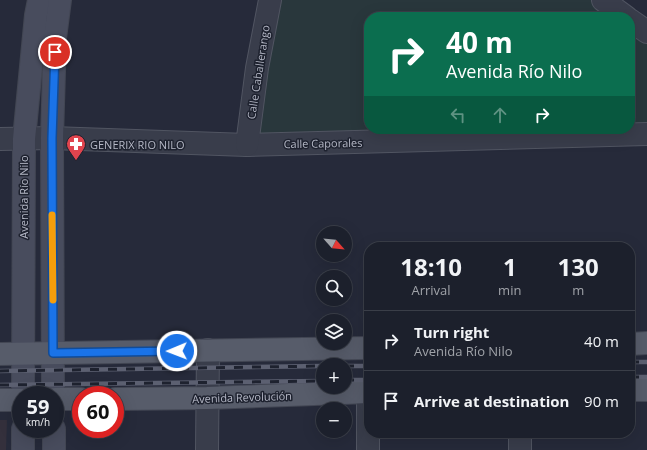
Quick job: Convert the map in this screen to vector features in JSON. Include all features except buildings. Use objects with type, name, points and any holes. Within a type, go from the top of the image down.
[{"type":"main road","name":"Avenida Río Nilo","points":[[24,386],[24,139],[36,15],[39,0]]},
{"type":"main road","points":[[54,386],[52,138],[55,38],[60,0]]},
{"type":"main road","points":[[635,344],[647,343]]},
{"type":"main road","points":[[0,354],[364,348]]},
{"type":"main road","points":[[635,390],[647,390]]},
{"type":"main road","name":"Avenida Revolución","points":[[124,399],[207,398],[364,392]]},
{"type":"main road","points":[[0,400],[12,400]]},
{"type":"main road","points":[[23,450],[24,438]]},
{"type":"main road","points":[[54,438],[54,450]]},
{"type":"street","name":"Calle Caballerango","points":[[247,144],[257,68],[270,0]]},
{"type":"street","points":[[603,0],[619,12]]},
{"type":"street","points":[[635,24],[647,32]]},
{"type":"street","name":"Calle Caporales","points":[[0,139],[52,138],[247,144],[647,134]]},
{"type":"street","points":[[207,450],[208,350]]},
{"type":"street","points":[[368,438],[368,450]]},
{"type":"street","points":[[520,438],[520,450]]},
{"type":"shaded area","points":[[273,0],[598,0],[615,12],[364,12],[364,134],[450,134],[254,136]]},
{"type":"shaded area","points":[[635,27],[647,35],[647,132],[635,132]]},
{"type":"shaded area","points":[[0,420],[7,420],[6,450],[0,450]]},
{"type":"railway","points":[[635,362],[647,362]]},
{"type":"railway","points":[[0,371],[316,366]]},
{"type":"railway","points":[[352,366],[364,366]]},
{"type":"railway","points":[[635,377],[647,377]]},
{"type":"railway","points":[[352,380],[364,380]]},
{"type":"railway","points":[[0,385],[316,381]]},
{"type":"slow traffic","points":[[52,215],[53,300]]},
{"type":"place","name":"GENERIX RIO NILO","points":[[76,161]]},
{"type":"route","points":[[55,52],[52,138],[53,353],[177,351]]}]
